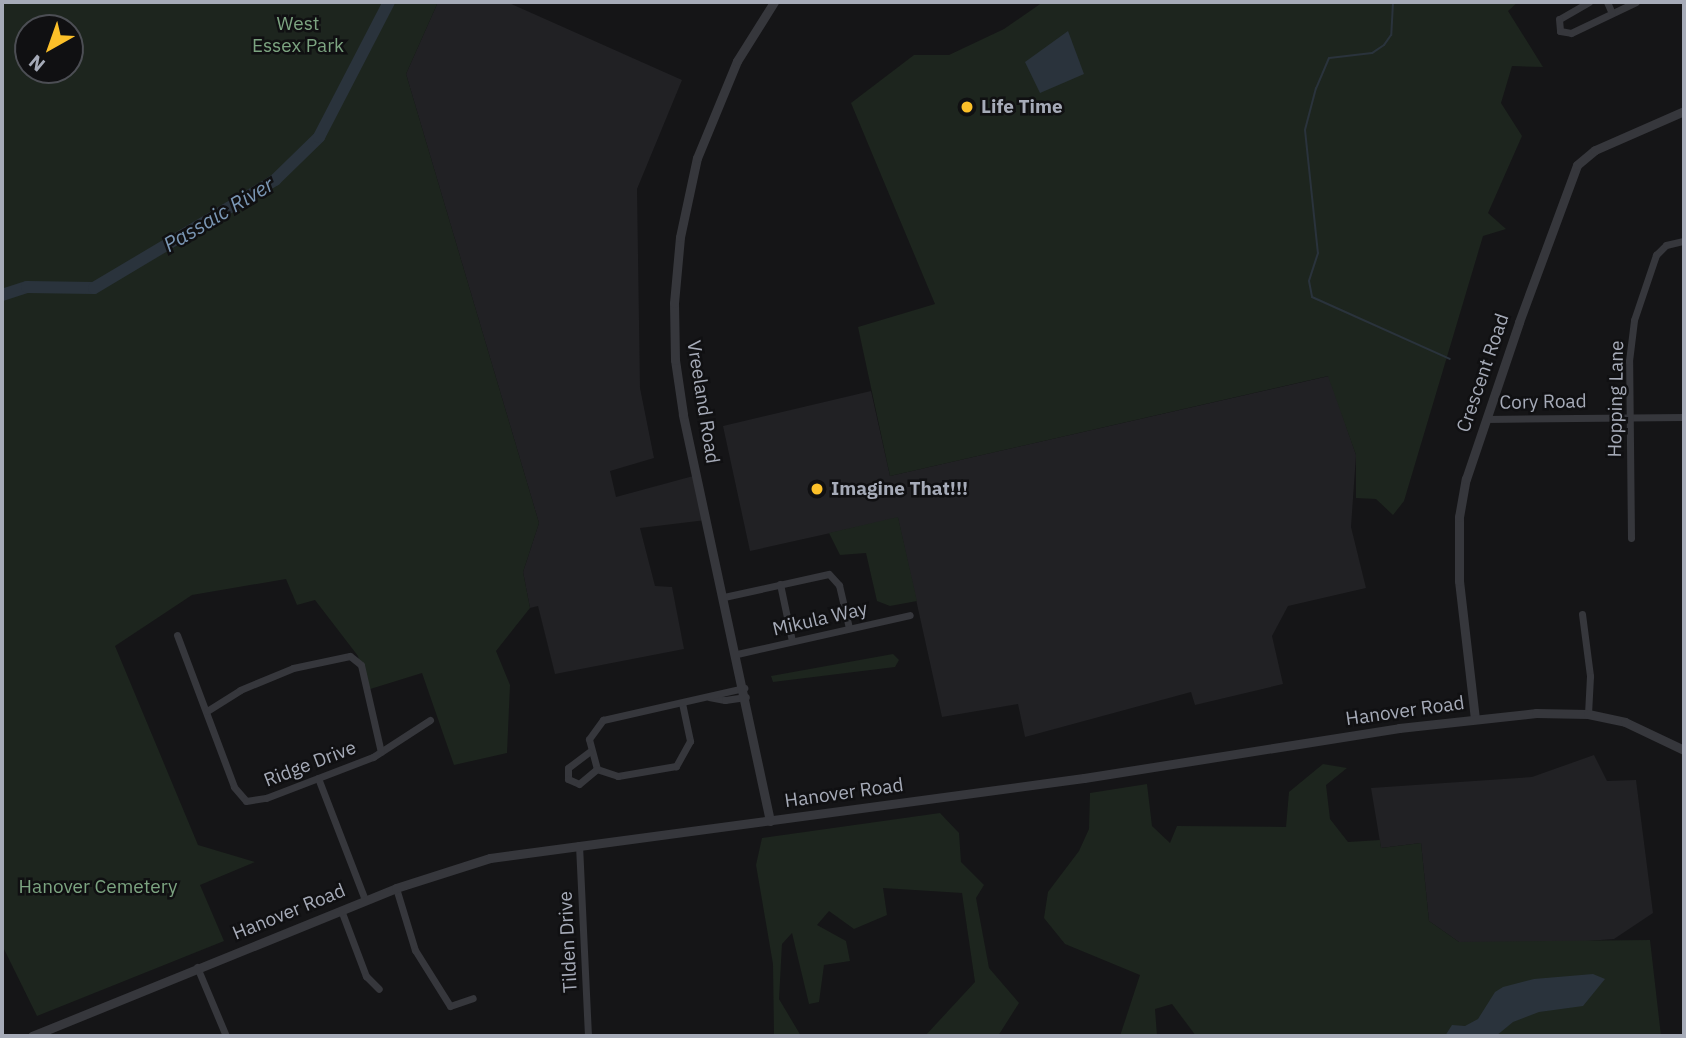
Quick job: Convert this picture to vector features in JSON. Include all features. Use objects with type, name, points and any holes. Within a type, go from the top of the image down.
[{"type":"street","name":"Vreeland Road","points":[[770,821],[679,388],[676,270],[690,181],[710,122],[737,61],[774,2]]},
{"type":"street","points":[[1589,2],[1559,19],[1560,31],[1571,33],[1633,2]]},
{"type":"street","points":[[1607,2],[1612,13]]},
{"type":"street","name":"Crescent Road","points":[[1475,719],[1458,542],[1463,488],[1486,419],[1577,165],[1595,150],[1684,111]]},
{"type":"street","name":"Hopping Lane","points":[[1631,538],[1630,417],[1634,320],[1656,255],[1666,245],[1684,241]]},
{"type":"street","name":"Cory Road","points":[[1486,419],[1684,417]]},
{"type":"street","points":[[724,597],[824,573],[834,576],[849,628]]},
{"type":"street","points":[[780,584],[792,641]]},
{"type":"street","points":[[1582,614],[1591,676],[1588,714]]},
{"type":"street","name":"Mikula Way","points":[[737,654],[910,615]]},
{"type":"street","name":"Ridge Drive","points":[[177,635],[234,787],[246,801],[255,802],[381,752],[430,720]]},
{"type":"street","points":[[207,711],[240,690],[293,668],[350,656],[361,665],[381,752]]},
{"type":"street","points":[[682,703],[690,741],[676,766],[613,777],[597,769],[589,752],[590,733],[603,720],[708,697],[745,692]]},
{"type":"street","name":"Hanover Road","points":[[32,1036],[341,909],[464,864],[579,845],[770,821],[1475,719],[1588,714],[1634,725],[1684,750]]},
{"type":"street","points":[[589,752],[568,768],[568,779],[579,785],[597,769]]},
{"type":"street","points":[[318,778],[365,900]]},
{"type":"street","name":"Tilden Drive","points":[[579,845],[588,1036]]},
{"type":"street","points":[[396,888],[415,950],[450,1006],[473,998]]},
{"type":"street","points":[[341,909],[366,976],[379,989]]},
{"type":"street","points":[[197,967],[226,1036]]},
{"type":"shaded area","points":[[438,2],[507,2],[682,80],[637,189],[640,388],[654,458],[610,471],[616,497],[697,475],[706,520],[640,528],[655,586],[672,587],[684,649],[555,674],[538,606],[530,608],[523,572],[539,523],[406,74]]},
{"type":"shaded area","points":[[1068,31],[1084,74],[1040,93],[1025,62]]},
{"type":"shaded area","points":[[1329,376],[1356,455],[1351,527],[1366,588],[1288,606],[1272,636],[1283,684],[1195,705],[1191,692],[1025,737],[1018,704],[942,717],[898,518],[750,551],[723,426],[871,391],[890,476]]},
{"type":"shaded area","points":[[1594,755],[1607,781],[1636,780],[1653,913],[1614,939],[1546,944],[1459,942],[1429,921],[1421,843],[1381,848],[1371,788],[1532,777]]},
{"type":"shaded area","points":[[1593,974],[1605,979],[1583,1006],[1539,1012],[1513,1022],[1496,1036],[1445,1036],[1452,1025],[1465,1026],[1478,1019],[1495,992],[1503,987],[1534,979]]},
{"type":"green space","points":[[2,2],[438,2],[406,74],[539,523],[523,572],[530,608],[496,651],[510,685],[507,753],[454,765],[422,673],[367,690],[358,656],[315,600],[297,605],[286,579],[192,595],[115,646],[198,845],[255,862],[200,885],[224,941],[37,1016],[2,945]]},
{"type":"green space","points":[[1043,2],[1518,2],[1508,11],[1543,67],[1512,66],[1501,103],[1522,136],[1488,213],[1506,229],[1483,236],[1404,501],[1393,515],[1376,499],[1356,498],[1356,455],[1328,376],[890,476],[858,327],[935,304],[851,103],[914,55],[949,55],[1004,29]]},
{"type":"green space","points":[[898,517],[917,601],[890,606],[877,601],[866,553],[840,555],[829,533]]},
{"type":"green space","points":[[893,654],[899,660],[895,667],[773,682],[771,676]]},
{"type":"green space","points":[[1323,764],[1347,768],[1326,785],[1330,819],[1348,842],[1380,840],[1381,848],[1421,843],[1429,921],[1459,942],[1650,940],[1661,1036],[1196,1036],[1172,1004],[1155,1009],[1157,1036],[1120,1036],[1140,975],[1065,944],[1044,918],[1048,892],[1079,851],[1089,829],[1090,793],[1147,784],[1152,826],[1170,843],[1177,826],[1286,827],[1289,792]]},
{"type":"green space","points":[[940,813],[959,833],[961,862],[984,885],[976,898],[989,968],[1019,1003],[998,1036],[925,1036],[975,982],[962,893],[883,888],[887,915],[854,929],[829,911],[817,925],[846,941],[850,961],[824,965],[819,1002],[809,1004],[792,933],[782,944],[779,999],[801,1036],[774,1036],[773,964],[756,865],[762,838]]},
{"type":"waterway","name":"Passaic River","points":[[2,295],[27,287],[94,288],[275,180],[319,137],[389,2]]},
{"type":"waterway","points":[[1393,2],[1391,35],[1384,45],[1372,53],[1329,58],[1316,88],[1305,130],[1318,253],[1309,281],[1312,297],[1450,359]]},
{"type":"place","name":"Life Time","points":[[967,107]]},
{"type":"place","name":"Imagine That!!!","points":[[817,489]]},
{"type":"park label","name":"West Essex Park","points":[[298,35]]},
{"type":"park label","name":"Hanover Cemetery","points":[[98,887]]}]
